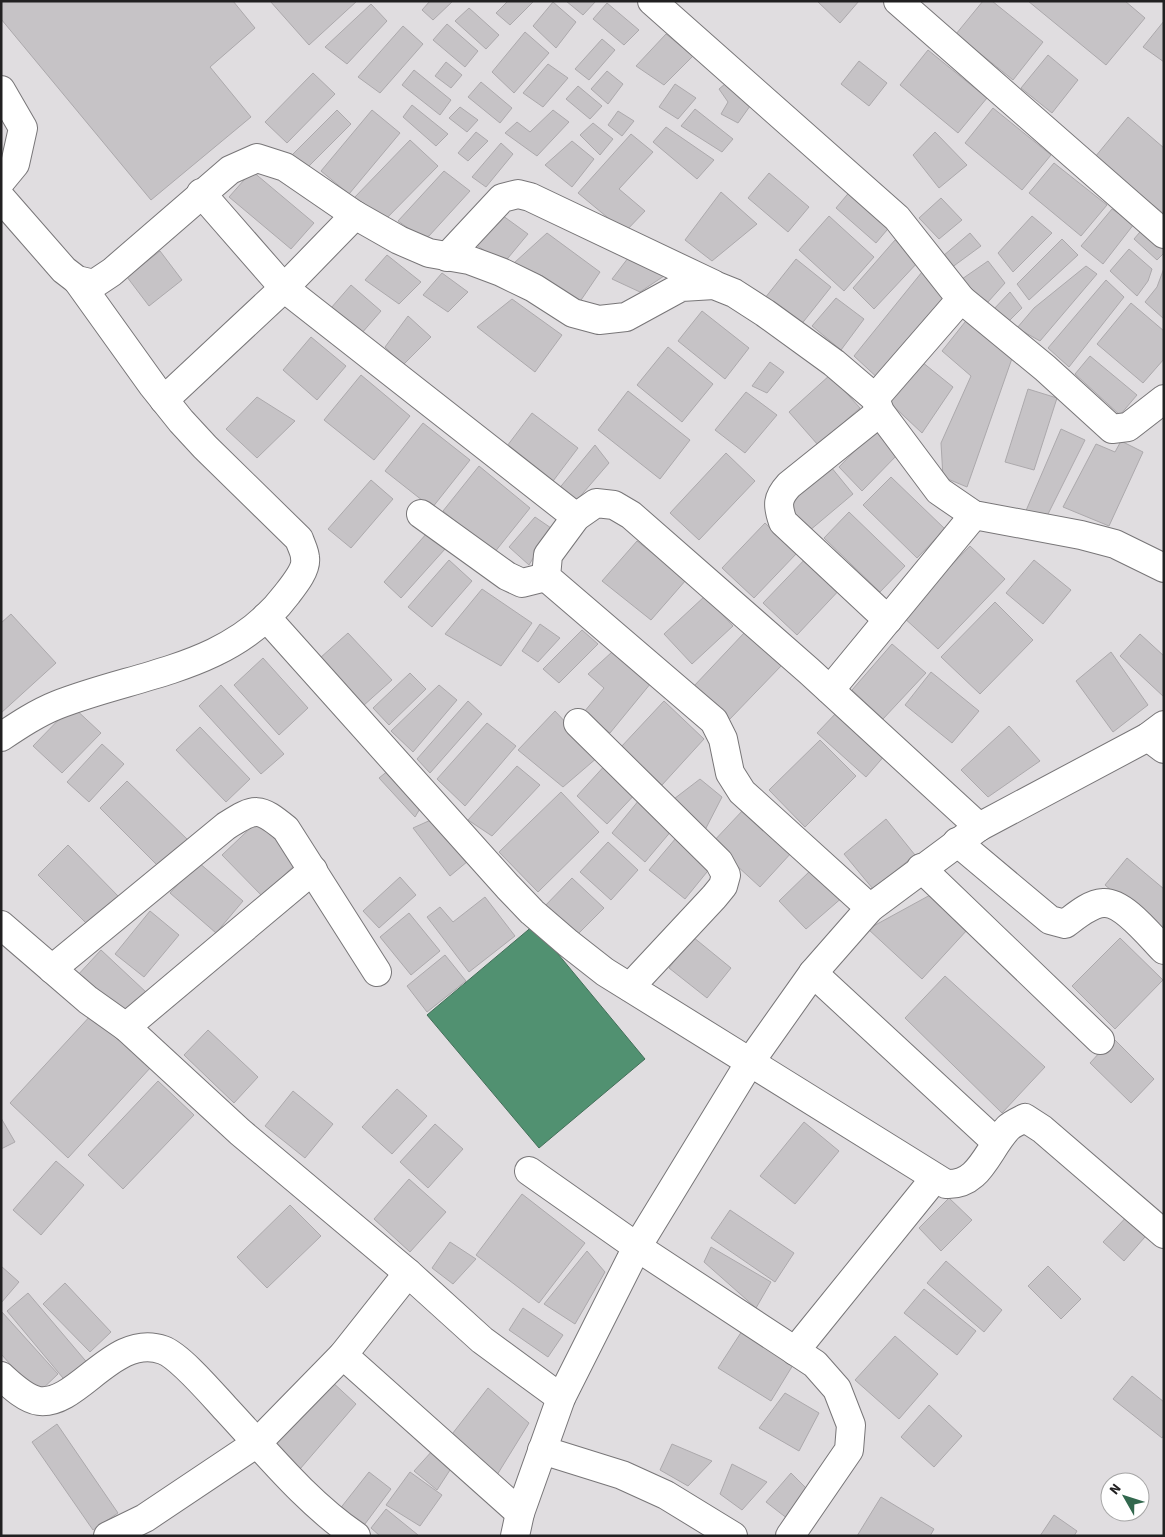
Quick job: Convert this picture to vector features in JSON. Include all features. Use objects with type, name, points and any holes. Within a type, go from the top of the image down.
[{"type":"street","points":[[652,1],[897,218],[962,299],[1046,368],[1112,429],[1128,427],[1164,399]]},
{"type":"street","points":[[898,1],[1164,234]]},
{"type":"street","points":[[1,90],[23,128],[15,164],[1,181]]},
{"type":"street","points":[[77,280],[94,284],[112,272],[201,193],[230,170],[257,158],[286,167],[355,215],[399,240],[429,253],[469,260],[501,272],[534,288],[573,313],[599,320],[626,317],[681,287],[714,285]]},
{"type":"street","points":[[201,193],[284,288],[576,517]]},
{"type":"street","points":[[447,256],[502,198],[518,194],[530,197],[734,293],[765,313],[834,363],[878,405],[939,491],[974,515],[1081,535],[1115,544],[1164,568]]},
{"type":"street","points":[[1,198],[64,270],[77,280],[164,400],[205,447],[299,539],[306,559],[297,581],[280,604],[252,630],[222,649],[192,664],[57,705],[24,722],[1,737]]},
{"type":"street","points":[[164,400],[284,288],[355,215]]},
{"type":"street","points":[[888,620],[783,522],[778,508],[779,496],[878,405],[962,299]]},
{"type":"street","points":[[546,577],[548,555],[576,517],[596,502],[614,505],[631,515],[830,690],[1050,920],[1065,924],[1087,908],[1103,902],[1118,906],[1164,950]]},
{"type":"street","points":[[421,514],[508,576],[522,583],[546,577]]},
{"type":"street","points":[[830,690],[974,515]]},
{"type":"street","points":[[546,577],[714,721],[723,739],[730,773],[742,792],[870,908]]},
{"type":"street","points":[[266,617],[532,912],[605,972],[946,1184],[959,1185],[975,1175],[996,1142],[1009,1126],[1025,1118],[1042,1129],[1164,1234]]},
{"type":"street","points":[[578,723],[719,862],[726,875],[723,886],[714,898],[630,987]]},
{"type":"street","points":[[343,1355],[518,1524],[542,1450],[562,1398],[637,1247],[750,1062],[813,973],[870,908],[968,834],[1159,737]]},
{"type":"street","points":[[52,969],[226,826],[248,813],[266,812],[286,829],[377,972]]},
{"type":"street","points":[[921,868],[1100,1040]]},
{"type":"street","points":[[126,1027],[313,870]]},
{"type":"street","points":[[1,925],[88,1000],[126,1027],[240,1132],[408,1273],[482,1340],[562,1398]]},
{"type":"street","points":[[813,973],[996,1142]]},
{"type":"street","points":[[529,1171],[637,1247],[815,1364],[837,1389],[851,1425],[848,1450],[790,1536]]},
{"type":"street","points":[[795,1351],[935,1178]]},
{"type":"street","points":[[108,1536],[145,1518],[257,1443],[343,1355],[408,1273]]},
{"type":"street","points":[[1,1376],[16,1390],[39,1401],[59,1397],[120,1355],[140,1346],[164,1350],[196,1376],[305,1494],[340,1526],[356,1536]]},
{"type":"street","points":[[542,1450],[622,1475],[666,1496],[733,1536]]},
{"type":"shaded area","points":[[534,925],[645,1059],[539,1148],[427,1015]]},
{"type":"building","points":[[1,1],[233,1],[255,28],[210,67],[251,117],[151,200],[1,19]]},
{"type":"building","points":[[270,1],[357,1],[309,45]]},
{"type":"building","points":[[430,1],[453,1],[433,20],[422,10]]},
{"type":"building","points":[[508,1],[534,1],[510,25],[496,13]]},
{"type":"building","points":[[566,1],[596,1],[583,15]]},
{"type":"building","points":[[817,1],[859,1],[840,23]]},
{"type":"building","points":[[983,1],[992,1],[1043,42],[1013,80],[956,34]]},
{"type":"building","points":[[1028,1],[1125,1],[1145,18],[1106,65]]},
{"type":"building","points":[[553,2],[576,22],[556,48],[533,26]]},
{"type":"building","points":[[607,3],[639,30],[624,45],[593,19]]},
{"type":"building","points":[[371,4],[387,21],[347,64],[325,47]]},
{"type":"building","points":[[469,8],[499,35],[486,49],[455,21]]},
{"type":"building","points":[[1164,21],[1164,62],[1143,47]]},
{"type":"building","points":[[447,24],[478,51],[465,67],[433,40]]},
{"type":"building","points":[[403,26],[423,44],[380,93],[358,77]]},
{"type":"building","points":[[525,32],[549,53],[514,93],[492,72]]},
{"type":"building","points":[[666,34],[693,56],[664,85],[636,66]]},
{"type":"building","points":[[602,39],[615,50],[589,80],[575,69]]},
{"type":"building","points":[[928,50],[987,98],[958,133],[900,85]]},
{"type":"building","points":[[1048,55],[1078,80],[1052,113],[1021,88]]},
{"type":"building","points":[[859,61],[887,83],[869,106],[841,84]]},
{"type":"building","points":[[446,62],[462,75],[451,88],[435,76]]},
{"type":"building","points":[[548,64],[568,78],[543,107],[523,93]]},
{"type":"building","points":[[414,70],[451,100],[440,115],[402,85]]},
{"type":"building","points":[[607,71],[623,84],[608,104],[591,89]]},
{"type":"building","points":[[313,73],[335,94],[287,143],[265,122]]},
{"type":"building","points":[[731,79],[755,99],[738,123],[721,114],[728,102],[719,89]]},
{"type":"building","points":[[481,82],[512,108],[500,123],[468,97]]},
{"type":"building","points":[[675,84],[696,98],[678,119],[659,107]]},
{"type":"building","points":[[578,86],[602,106],[590,119],[566,99]]},
{"type":"building","points":[[412,105],[448,134],[436,146],[403,117]]},
{"type":"building","points":[[460,107],[478,120],[467,132],[449,118]]},
{"type":"building","points":[[993,108],[1051,155],[1022,190],[965,143]]},
{"type":"building","points":[[695,109],[733,139],[722,152],[681,126]]},
{"type":"building","points":[[337,110],[351,124],[306,169],[292,155]]},
{"type":"building","points":[[372,110],[400,133],[349,194],[321,171]]},
{"type":"building","points":[[553,110],[569,122],[537,156],[505,133],[517,122],[530,132]]},
{"type":"building","points":[[618,111],[634,121],[622,136],[608,125]]},
{"type":"building","points":[[1128,117],[1164,148],[1164,214],[1095,157]]},
{"type":"building","points":[[593,123],[613,139],[600,155],[580,135]]},
{"type":"building","points":[[666,127],[714,160],[697,179],[653,142]]},
{"type":"building","points":[[476,132],[488,141],[468,161],[458,153]]},
{"type":"building","points":[[935,132],[967,165],[939,188],[913,155]]},
{"type":"building","points":[[631,134],[653,152],[619,189],[645,211],[625,232],[578,193]]},
{"type":"building","points":[[410,140],[438,166],[381,224],[354,198]]},
{"type":"building","points":[[572,141],[594,159],[572,187],[545,165]]},
{"type":"building","points":[[501,143],[513,154],[486,187],[472,177]]},
{"type":"building","points":[[1054,163],[1107,205],[1081,236],[1029,193]]},
{"type":"building","points":[[252,171],[314,223],[291,249],[229,197]]},
{"type":"building","points":[[444,171],[470,191],[429,236],[422,238],[398,221]]},
{"type":"building","points":[[769,173],[809,207],[788,232],[748,198]]},
{"type":"building","points":[[852,189],[892,224],[876,243],[836,208]]},
{"type":"building","points":[[721,192],[757,224],[712,261],[685,240]]},
{"type":"building","points":[[941,198],[962,220],[939,239],[919,218]]},
{"type":"building","points":[[1112,209],[1134,224],[1103,264],[1081,246]]},
{"type":"building","points":[[499,213],[528,234],[503,264],[471,241]]},
{"type":"building","points":[[829,216],[874,257],[844,291],[799,250]]},
{"type":"building","points":[[1032,216],[1052,233],[1013,272],[998,253]]},
{"type":"building","points":[[1145,226],[1164,244],[1164,253],[1157,260],[1134,239]]},
{"type":"building","points":[[547,233],[600,272],[577,306],[514,263]]},
{"type":"building","points":[[970,233],[981,246],[951,268],[943,256]]},
{"type":"building","points":[[1062,239],[1078,255],[1029,300],[1017,284]]},
{"type":"building","points":[[895,240],[919,261],[874,309],[853,288]]},
{"type":"building","points":[[635,249],[670,272],[640,292],[612,279]]},
{"type":"building","points":[[1129,249],[1152,269],[1148,281],[1137,296],[1110,271]]},
{"type":"building","points":[[160,251],[182,280],[149,306],[127,277]]},
{"type":"building","points":[[387,255],[421,282],[399,304],[365,280]]},
{"type":"building","points":[[796,259],[831,287],[800,326],[765,298]]},
{"type":"building","points":[[988,261],[1005,283],[988,302],[970,289],[962,279]]},
{"type":"building","points":[[1086,266],[1097,274],[1040,341],[1017,328],[1034,308]]},
{"type":"building","points":[[1164,268],[1164,319],[1145,302],[1157,287]]},
{"type":"building","points":[[922,272],[951,296],[882,382],[854,356]]},
{"type":"building","points":[[442,273],[468,292],[448,312],[423,295]]},
{"type":"building","points":[[1106,280],[1124,297],[1069,367],[1048,348]]},
{"type":"building","points":[[351,285],[381,311],[361,334],[331,308]]},
{"type":"building","points":[[1010,292],[1022,308],[1008,322],[993,310]]},
{"type":"building","points":[[836,298],[864,319],[841,350],[812,326]]},
{"type":"building","points":[[512,299],[562,335],[535,372],[477,327]]},
{"type":"building","points":[[1131,303],[1164,331],[1164,359],[1143,383],[1097,344]]},
{"type":"building","points":[[702,311],[749,348],[725,379],[678,341]]},
{"type":"building","points":[[973,312],[1016,347],[967,487],[943,477],[941,443],[971,376],[942,351]]},
{"type":"building","points":[[408,316],[431,337],[403,365],[385,347]]},
{"type":"building","points":[[311,337],[346,366],[317,400],[283,370]]},
{"type":"building","points":[[668,347],[713,384],[682,422],[637,385]]},
{"type":"building","points":[[1090,356],[1137,395],[1120,415],[1075,374]]},
{"type":"building","points":[[770,362],[784,372],[767,393],[752,386]]},
{"type":"building","points":[[922,362],[953,387],[922,433],[889,402]]},
{"type":"building","points":[[361,375],[410,416],[374,460],[324,420]]},
{"type":"building","points":[[830,375],[860,408],[818,445],[789,412]]},
{"type":"building","points":[[1028,389],[1057,398],[1034,470],[1005,462]]},
{"type":"building","points":[[628,391],[690,440],[660,479],[598,430]]},
{"type":"building","points":[[746,392],[777,415],[745,453],[715,430]]},
{"type":"building","points":[[257,397],[295,421],[257,458],[226,429]]},
{"type":"building","points":[[532,413],[578,448],[547,489],[501,454]]},
{"type":"building","points":[[423,423],[470,460],[432,508],[385,471]]},
{"type":"building","points":[[876,429],[899,453],[862,491],[839,467]]},
{"type":"building","points":[[1061,429],[1085,440],[1045,520],[1025,513]]},
{"type":"building","points":[[1121,441],[1143,452],[1109,526],[1063,507],[1096,444],[1115,452]]},
{"type":"building","points":[[595,445],[609,463],[577,500],[557,491]]},
{"type":"building","points":[[726,453],[755,481],[699,540],[670,513]]},
{"type":"building","points":[[479,466],[530,508],[494,553],[443,511]]},
{"type":"building","points":[[831,467],[853,494],[809,531],[787,505]]},
{"type":"building","points":[[891,477],[945,529],[917,558],[863,505]]},
{"type":"building","points":[[371,480],[393,499],[351,548],[328,529]]},
{"type":"building","points":[[849,512],[905,566],[880,592],[824,538]]},
{"type":"building","points":[[535,517],[551,528],[529,565],[509,547]]},
{"type":"building","points":[[765,523],[797,553],[754,598],[722,568]]},
{"type":"building","points":[[427,533],[445,549],[401,598],[384,582]]},
{"type":"building","points":[[637,541],[686,580],[651,620],[602,581]]},
{"type":"building","points":[[970,546],[1005,579],[938,649],[902,616]]},
{"type":"building","points":[[809,555],[843,586],[797,635],[763,603]]},
{"type":"building","points":[[449,560],[472,581],[432,627],[408,607]]},
{"type":"building","points":[[1034,560],[1071,590],[1043,624],[1006,593]]},
{"type":"building","points":[[482,589],[532,623],[501,666],[445,634]]},
{"type":"building","points":[[705,596],[733,626],[692,664],[664,634]]},
{"type":"building","points":[[995,602],[1033,640],[980,694],[941,657]]},
{"type":"building","points":[[11,614],[56,663],[1,713],[1,623]]},
{"type":"building","points":[[540,624],[560,638],[538,662],[522,651]]},
{"type":"building","points":[[582,630],[598,644],[559,683],[543,669]]},
{"type":"building","points":[[745,632],[781,666],[729,720],[694,686]]},
{"type":"building","points":[[348,633],[392,680],[363,706],[320,658]]},
{"type":"building","points":[[1140,634],[1164,656],[1164,697],[1120,656]]},
{"type":"building","points":[[892,644],[926,673],[883,719],[852,690]]},
{"type":"building","points":[[612,652],[651,683],[610,733],[584,712],[604,688],[588,674]]},
{"type":"building","points":[[1111,652],[1148,705],[1113,732],[1076,681]]},
{"type":"building","points":[[263,658],[308,708],[279,735],[234,685]]},
{"type":"building","points":[[931,672],[979,711],[952,743],[905,705]]},
{"type":"building","points":[[410,673],[426,689],[389,725],[373,708]]},
{"type":"building","points":[[221,685],[284,754],[261,774],[199,706]]},
{"type":"building","points":[[439,685],[457,700],[413,752],[391,731]]},
{"type":"building","points":[[468,701],[482,714],[430,773],[417,759]]},
{"type":"building","points":[[664,701],[704,739],[662,785],[621,747]]},
{"type":"building","points":[[72,706],[101,733],[62,773],[33,746]]},
{"type":"building","points":[[555,711],[598,757],[563,787],[518,750]]},
{"type":"building","points":[[838,711],[886,754],[866,777],[817,733]]},
{"type":"building","points":[[487,723],[516,746],[465,806],[437,779]]},
{"type":"building","points":[[1009,726],[1040,761],[988,797],[961,770]]},
{"type":"building","points":[[200,727],[250,779],[226,802],[176,750]]},
{"type":"building","points":[[820,740],[856,776],[805,827],[769,790]]},
{"type":"building","points":[[102,744],[124,764],[89,802],[67,782]]},
{"type":"building","points":[[608,762],[639,790],[607,824],[577,796]]},
{"type":"building","points":[[517,766],[540,785],[492,836],[468,820]]},
{"type":"building","points":[[389,770],[421,807],[415,817],[379,778]]},
{"type":"building","points":[[700,779],[722,797],[705,830],[670,802]]},
{"type":"building","points":[[127,781],[188,840],[160,868],[100,808]]},
{"type":"building","points":[[561,792],[599,832],[538,892],[499,852]]},
{"type":"building","points":[[644,794],[678,823],[645,862],[612,833]]},
{"type":"building","points":[[744,809],[792,852],[760,887],[712,843]]},
{"type":"building","points":[[433,819],[468,861],[450,876],[413,828]]},
{"type":"building","points":[[886,819],[915,855],[873,889],[844,854]]},
{"type":"building","points":[[259,820],[299,861],[262,896],[222,855]]},
{"type":"building","points":[[676,838],[711,867],[685,899],[649,870]]},
{"type":"building","points":[[608,842],[638,870],[611,900],[580,872]]},
{"type":"building","points":[[68,845],[119,897],[89,926],[38,875]]},
{"type":"building","points":[[1127,858],[1164,889],[1164,926],[1160,931],[1105,885]]},
{"type":"building","points":[[198,862],[243,901],[216,933],[170,893]]},
{"type":"building","points":[[811,870],[844,896],[806,929],[779,901]]},
{"type":"building","points":[[400,877],[416,895],[379,928],[363,911]]},
{"type":"building","points":[[572,878],[604,908],[573,939],[542,909]]},
{"type":"building","points":[[932,894],[968,929],[922,979],[868,929]]},
{"type":"building","points":[[485,897],[515,936],[469,972],[427,917],[440,907],[453,922]]},
{"type":"building","points":[[150,911],[179,935],[144,977],[115,954]]},
{"type":"building","points":[[409,913],[440,951],[411,975],[380,937]]},
{"type":"building","points":[[693,937],[731,968],[707,998],[669,968]]},
{"type":"building","points":[[1120,938],[1163,980],[1115,1029],[1072,986]]},
{"type":"building","points":[[101,950],[147,993],[123,1020],[76,977]]},
{"type":"building","points":[[445,955],[466,981],[427,1012],[407,986]]},
{"type":"building","points":[[945,976],[1045,1067],[1002,1113],[905,1018]]},
{"type":"building","points":[[93,1013],[151,1067],[68,1158],[10,1103]]},
{"type":"building","points":[[208,1030],[258,1077],[234,1103],[184,1055]]},
{"type":"building","points":[[1113,1038],[1154,1079],[1131,1103],[1090,1063]]},
{"type":"building","points":[[158,1081],[194,1115],[123,1189],[88,1155]]},
{"type":"building","points":[[397,1089],[427,1116],[392,1154],[362,1127]]},
{"type":"building","points":[[293,1091],[333,1124],[305,1158],[265,1126]]},
{"type":"building","points":[[1,1118],[15,1142],[1,1149]]},
{"type":"building","points":[[804,1122],[839,1151],[795,1204],[760,1176]]},
{"type":"building","points":[[435,1124],[463,1149],[428,1188],[400,1162]]},
{"type":"building","points":[[56,1161],[84,1185],[41,1235],[13,1210]]},
{"type":"building","points":[[409,1179],[446,1212],[410,1252],[374,1219]]},
{"type":"building","points":[[522,1194],[585,1243],[539,1303],[476,1255]]},
{"type":"building","points":[[949,1198],[972,1220],[941,1251],[919,1228]]},
{"type":"building","points":[[290,1205],[321,1236],[267,1288],[237,1257]]},
{"type":"building","points":[[730,1210],[794,1253],[775,1282],[711,1238]]},
{"type":"building","points":[[1131,1212],[1151,1230],[1124,1261],[1103,1242]]},
{"type":"building","points":[[450,1242],[476,1259],[453,1284],[432,1268]]},
{"type":"building","points":[[711,1247],[771,1282],[756,1308],[704,1262]]},
{"type":"building","points":[[587,1251],[605,1272],[575,1324],[544,1304]]},
{"type":"building","points":[[946,1261],[1002,1310],[984,1332],[927,1283]]},
{"type":"building","points":[[1,1266],[19,1282],[1,1303]]},
{"type":"building","points":[[1048,1266],[1081,1299],[1061,1319],[1028,1286]]},
{"type":"building","points":[[65,1283],[111,1332],[90,1352],[43,1304]]},
{"type":"building","points":[[924,1289],[976,1331],[957,1355],[904,1313]]},
{"type":"building","points":[[28,1293],[90,1366],[68,1384],[7,1311]]},
{"type":"building","points":[[523,1308],[563,1335],[548,1357],[509,1330]]},
{"type":"building","points":[[2,1312],[58,1374],[37,1394],[1,1354]]},
{"type":"building","points":[[742,1331],[793,1365],[771,1401],[718,1368]]},
{"type":"building","points":[[895,1336],[938,1374],[899,1419],[855,1380]]},
{"type":"building","points":[[1132,1376],[1164,1402],[1164,1435],[1162,1438],[1113,1399]]},
{"type":"building","points":[[330,1380],[356,1404],[300,1469],[274,1445]]},
{"type":"building","points":[[488,1388],[529,1423],[497,1475],[449,1438]]},
{"type":"building","points":[[785,1393],[819,1413],[799,1451],[759,1428]]},
{"type":"building","points":[[929,1405],[962,1436],[934,1467],[901,1437]]},
{"type":"building","points":[[57,1424],[118,1513],[93,1530],[32,1442]]},
{"type":"building","points":[[672,1444],[712,1461],[688,1486],[660,1470]]},
{"type":"building","points":[[433,1450],[450,1470],[437,1490],[414,1471]]},
{"type":"building","points":[[732,1464],[767,1482],[742,1510],[720,1494]]},
{"type":"building","points":[[369,1472],[391,1489],[362,1528],[339,1510]]},
{"type":"building","points":[[410,1472],[442,1495],[420,1526],[386,1505]]},
{"type":"building","points":[[791,1473],[809,1491],[788,1519],[766,1502]]},
{"type":"building","points":[[881,1497],[934,1529],[930,1536],[857,1536]]},
{"type":"building","points":[[386,1509],[418,1535],[380,1536],[371,1528]]},
{"type":"building","points":[[1054,1515],[1077,1531],[1074,1536],[1040,1536]]}]
